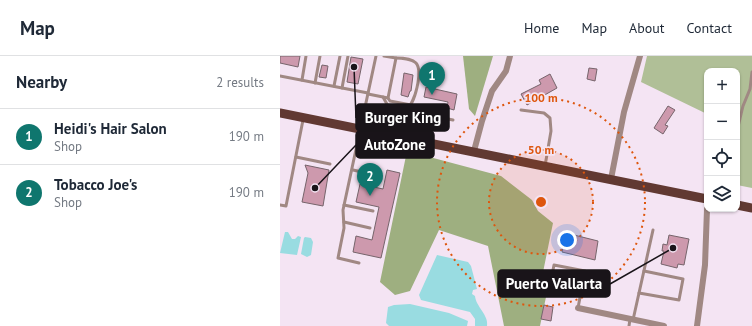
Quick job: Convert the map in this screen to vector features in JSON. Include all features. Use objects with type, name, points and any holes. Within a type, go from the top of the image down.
[{"type":"main road","points":[[280,113],[704,197]]},
{"type":"main road","points":[[740,206],[752,208]]},
{"type":"street","points":[[474,151],[492,91],[506,71],[510,56]]},
{"type":"street","points":[[611,179],[624,112],[640,56]]},
{"type":"street","points":[[697,326],[705,265],[708,212]]},
{"type":"street","points":[[578,308],[664,326]]},
{"type":"lane","points":[[302,80],[306,56]]},
{"type":"lane","points":[[315,83],[320,57],[325,56]]},
{"type":"lane","points":[[334,86],[340,56]]},
{"type":"lane","points":[[342,88],[348,56]]},
{"type":"lane","points":[[359,263],[338,258],[344,233],[344,205],[376,56]]},
{"type":"lane","points":[[383,97],[386,105],[405,110],[414,99],[418,83],[418,66],[413,61],[384,56]]},
{"type":"lane","points":[[388,98],[396,58]]},
{"type":"lane","points":[[740,118],[743,106],[751,88],[752,72]]},
{"type":"lane","points":[[280,76],[388,98],[390,101],[410,105]]},
{"type":"lane","points":[[521,110],[544,113],[550,118],[551,131],[545,166]]},
{"type":"lane","points":[[417,140],[425,119],[428,117],[434,115],[453,120]]},
{"type":"lane","points":[[280,205],[286,206],[304,118]]},
{"type":"lane","points":[[296,157],[330,164]]},
{"type":"lane","points":[[352,170],[380,176]]},
{"type":"lane","points":[[344,205],[373,212]]},
{"type":"lane","points":[[344,222],[370,228]]},
{"type":"lane","points":[[629,326],[639,293],[653,230]]},
{"type":"lane","points":[[578,308],[585,272],[554,265],[552,280],[582,286]]},
{"type":"lane","points":[[639,293],[679,300],[683,279],[644,271]]},
{"type":"green space","points":[[463,56],[493,56],[475,116],[469,109]]},
{"type":"green space","points":[[647,56],[752,56],[752,188],[740,186],[740,68],[704,68],[704,113],[641,82]]},
{"type":"green space","points":[[407,151],[501,176],[532,200],[538,211],[553,223],[539,292],[546,297],[540,326],[504,326],[488,246],[439,230],[410,291],[395,295],[380,282]]},
{"type":"water","points":[[285,232],[288,232],[292,239],[295,239],[298,236],[301,237],[297,255],[280,253]]},
{"type":"water","points":[[305,237],[311,238],[313,242],[311,255],[307,257],[301,254]]},
{"type":"water","points":[[437,255],[468,262],[471,266],[477,289],[473,290],[472,294],[475,296],[486,318],[487,326],[475,326],[475,319],[470,312],[421,300],[419,295]]},
{"type":"water","points":[[410,304],[449,313],[468,321],[467,326],[389,326],[386,323],[388,307]]},
{"type":"building","points":[[280,56],[300,56],[298,67],[280,63]]},
{"type":"building","points":[[351,57],[363,59],[358,84],[347,82]]},
{"type":"building","points":[[322,65],[328,66],[326,78],[319,77]]},
{"type":"building","points":[[589,68],[597,69],[595,81],[587,79]]},
{"type":"building","points":[[404,73],[413,75],[411,91],[408,97],[401,95]]},
{"type":"building","points":[[550,74],[557,88],[527,105],[521,94],[541,84],[539,80]]},
{"type":"building","points":[[426,87],[457,94],[454,110],[447,108],[448,102],[424,97]]},
{"type":"building","points":[[668,106],[675,110],[665,125],[668,126],[663,134],[654,128]]},
{"type":"building","points":[[305,165],[329,170],[323,206],[302,202],[308,173]]},
{"type":"building","points":[[387,170],[400,173],[381,258],[353,252],[356,236],[372,240],[379,207],[356,202],[360,184],[383,189]]},
{"type":"building","points":[[566,233],[598,241],[595,260],[562,252]]},
{"type":"building","points":[[669,235],[689,239],[684,265],[678,264],[677,268],[661,264],[664,251],[662,251],[663,244],[667,245]]},
{"type":"building","points":[[544,305],[553,307],[551,321],[541,319]]},
{"type":"place","name":"Burger King","points":[[354,67]]},
{"type":"place","name":"Heidi's Hair Salon","points":[[432,95]]},
{"type":"place","name":"AutoZone","points":[[315,188]]},
{"type":"place","name":"Tobacco Joe's","points":[[370,196]]},
{"type":"place","name":"Puerto Vallarta","points":[[673,248]]}]
